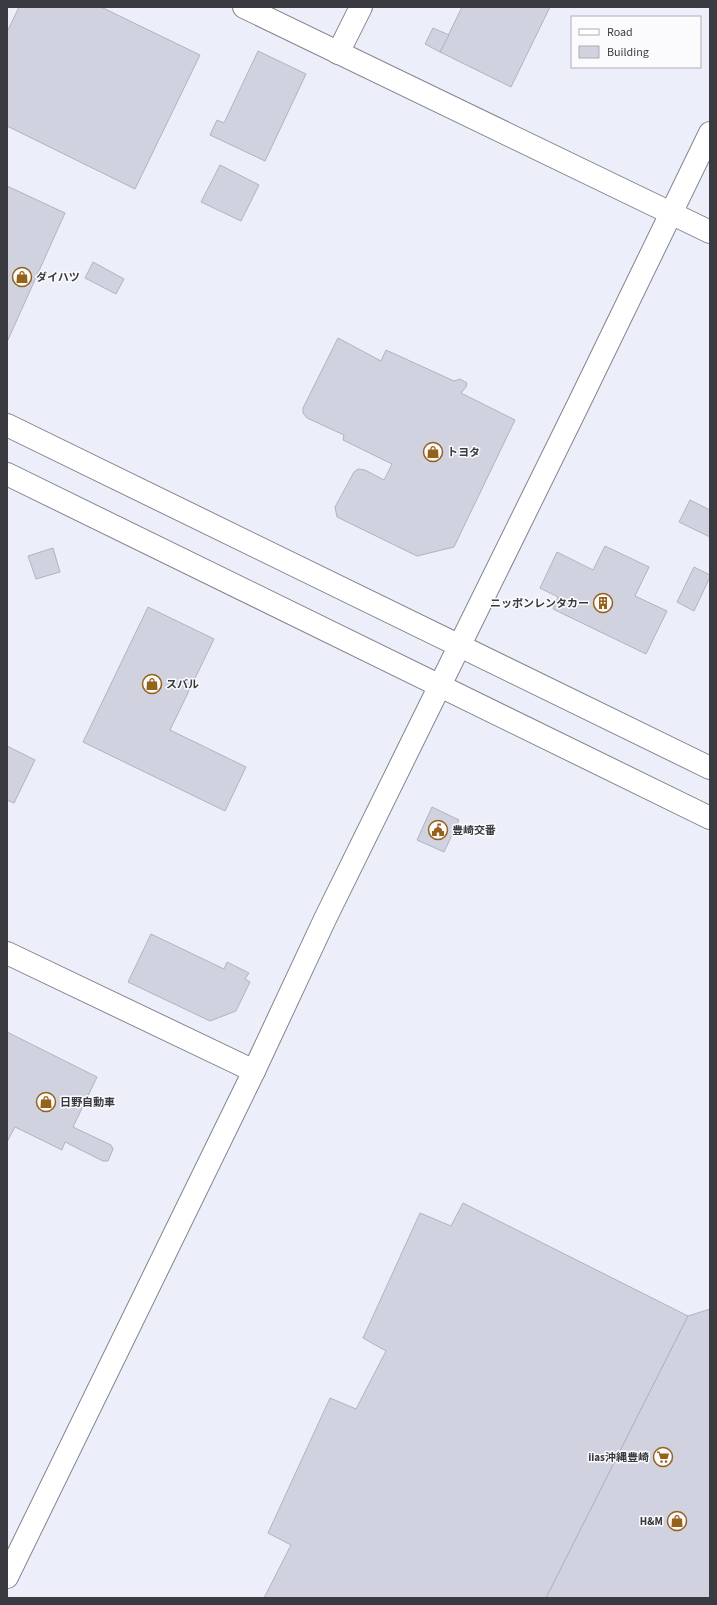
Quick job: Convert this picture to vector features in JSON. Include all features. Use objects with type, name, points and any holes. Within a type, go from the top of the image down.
[{"type":"street","points":[[244,7],[338,54],[671,212],[710,232]]},
{"type":"street","points":[[338,54],[361,7]]},
{"type":"street","points":[[7,1577],[254,1070],[325,919],[710,133]]},
{"type":"street","points":[[7,425],[710,768]]},
{"type":"street","points":[[7,474],[710,818]]},
{"type":"street","points":[[7,953],[254,1070]]},
{"type":"building","points":[[19,7],[101,7],[200,55],[135,189],[7,126],[7,32]]},
{"type":"building","points":[[462,7],[550,7],[511,87],[440,52]]},
{"type":"building","points":[[433,28],[449,35],[440,52],[425,44]]},
{"type":"building","points":[[258,51],[306,74],[265,161],[210,135],[217,120],[224,123]]},
{"type":"building","points":[[220,165],[259,185],[241,221],[201,202]]},
{"type":"building","name":"ダイハツ","points":[[7,186],[65,213],[7,342]]},
{"type":"building","points":[[93,262],[124,279],[116,294],[85,278]]},
{"type":"building","name":"トヨタ","points":[[338,338],[381,361],[386,350],[454,381],[460,379],[467,383],[466,387],[461,393],[515,420],[454,547],[417,556],[337,517],[335,507],[354,472],[358,469],[365,470],[384,480],[392,464],[343,440],[344,435],[307,418],[303,413],[303,408]]},
{"type":"building","points":[[690,500],[710,510],[710,537],[679,522]]},
{"type":"building","name":"ニッポンレンタカー","points":[[605,546],[649,567],[635,596],[667,611],[646,654],[553,609],[558,597],[540,588],[557,552],[593,570]]},
{"type":"building","points":[[53,548],[60,572],[36,579],[28,556]]},
{"type":"building","points":[[694,567],[710,575],[710,577],[694,611],[677,602]]},
{"type":"building","name":"スバル","points":[[148,607],[214,639],[170,730],[246,767],[225,811],[83,742]]},
{"type":"building","points":[[7,746],[35,760],[14,803],[7,800]]},
{"type":"building","name":"豊崎交番","points":[[432,807],[459,820],[444,852],[417,840]]},
{"type":"building","points":[[151,934],[224,969],[227,962],[249,973],[245,979],[250,982],[236,1011],[210,1021],[128,982]]},
{"type":"building","name":"日野自動車","points":[[7,1032],[97,1077],[73,1127],[111,1145],[113,1149],[108,1161],[103,1161],[65,1142],[62,1150],[15,1127],[7,1142]]},
{"type":"building","points":[[463,1203],[688,1316],[546,1598],[264,1598],[291,1545],[268,1533],[330,1398],[356,1409],[386,1351],[363,1338],[420,1213],[451,1226]]},
{"type":"building","name":"iias沖縄豊崎","points":[[710,1309],[710,1598],[546,1598],[688,1316]]},
{"type":"place","name":"ダイハツ","points":[[22,277]]},
{"type":"place","name":"トヨタ","points":[[433,452]]},
{"type":"place","name":"ニッポンレンタカー","points":[[603,603]]},
{"type":"place","name":"スバル","points":[[152,684]]},
{"type":"place","name":"豊崎交番","points":[[438,830]]},
{"type":"place","name":"日野自動車","points":[[46,1102]]},
{"type":"place","name":"iias沖縄豊崎","points":[[663,1457]]},
{"type":"place","name":"H&M","points":[[677,1521]]}]
